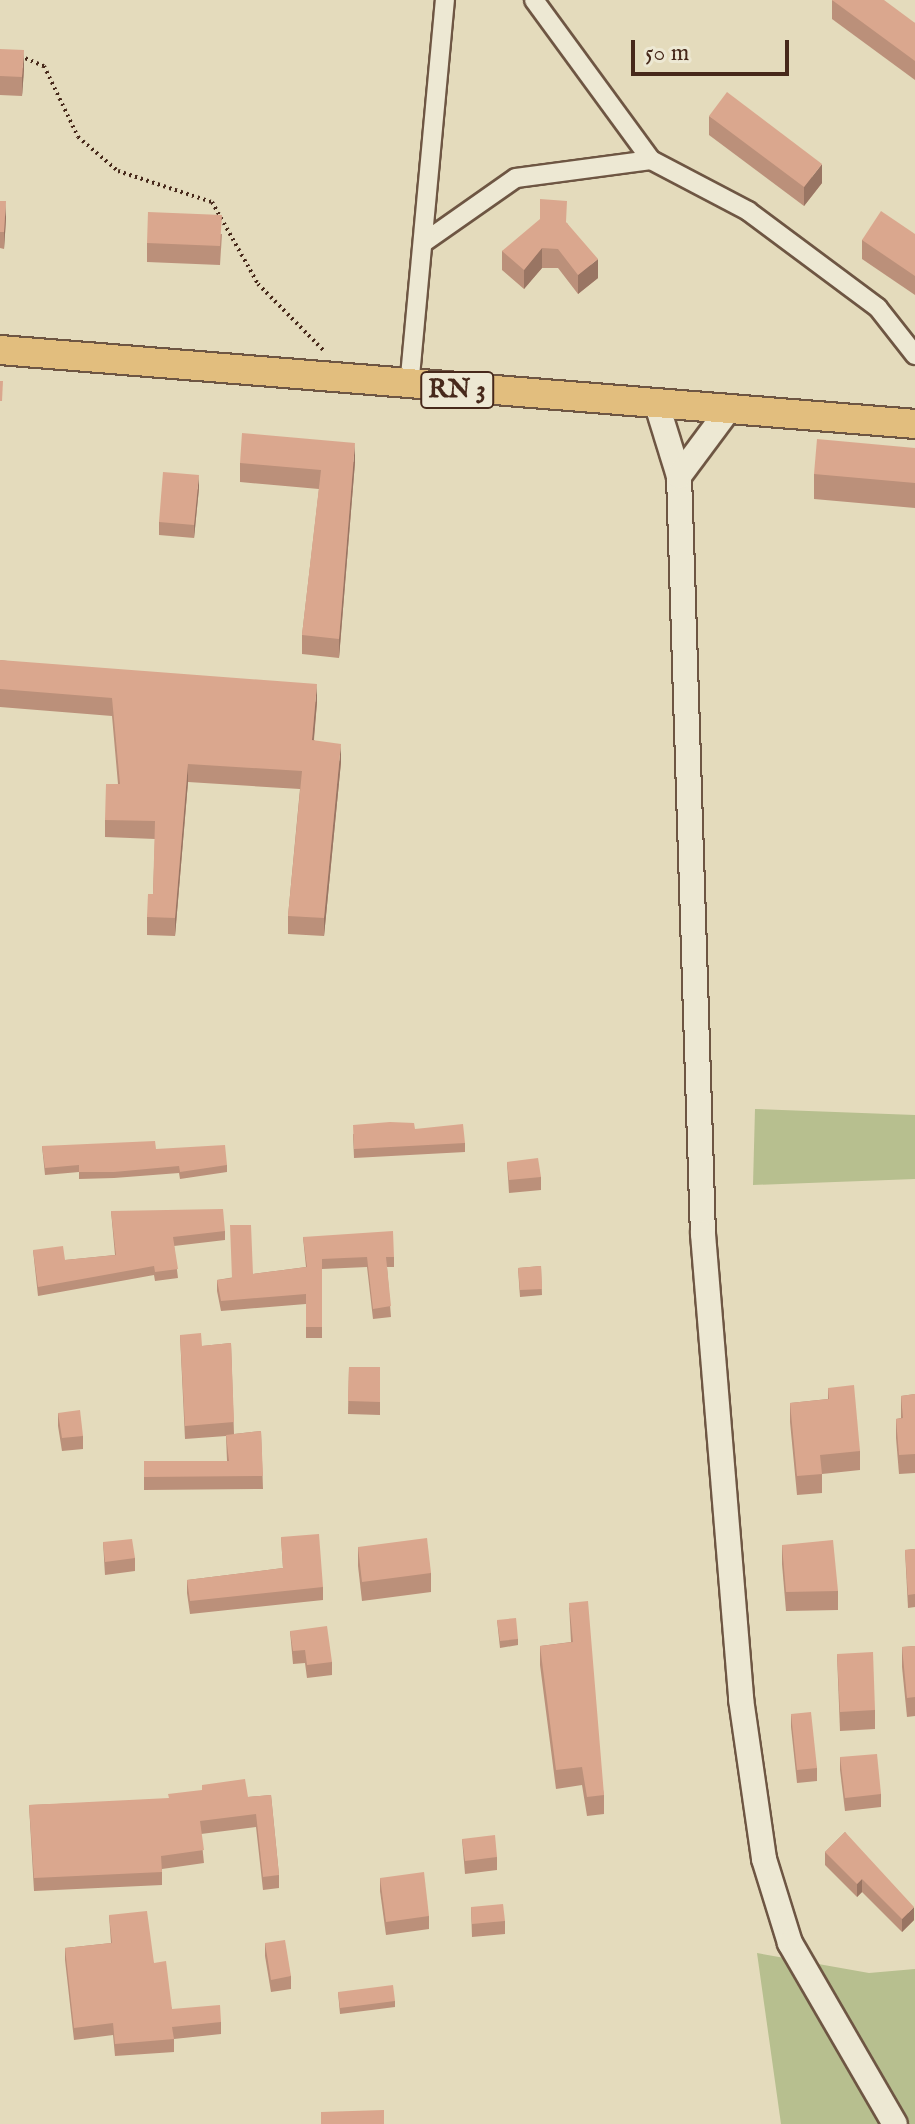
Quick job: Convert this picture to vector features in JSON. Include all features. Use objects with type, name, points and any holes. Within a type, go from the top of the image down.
[{"type":"main road","name":"RN 3","points":[[0,350],[409,387],[915,424]]},
{"type":"street","points":[[409,387],[445,0]]},
{"type":"street","points":[[534,0],[651,160],[748,211],[878,308],[915,355]]},
{"type":"street","points":[[423,243],[516,178],[651,160]]},
{"type":"street","points":[[657,405],[679,476],[703,1234],[741,1699],[764,1859],[790,1943],[895,2124]]},
{"type":"street","points":[[679,476],[728,410]]},
{"type":"path","points":[[15,53],[44,66],[78,137],[118,171],[212,202],[258,284],[354,381]]},
{"type":"green space","points":[[755,1109],[915,1115],[915,1179],[753,1185]]},
{"type":"green space","points":[[757,1953],[869,1973],[915,1969],[915,2124],[781,2124]]},
{"type":"building","points":[[832,0],[884,0],[915,23],[915,61]]},
{"type":"building","points":[[0,49],[24,50],[22,77],[0,76]]},
{"type":"building","points":[[727,92],[822,164],[804,187],[709,116]]},
{"type":"building","points":[[540,199],[567,201],[566,222],[598,259],[578,275],[558,249],[542,248],[524,270],[502,251],[540,219]]},
{"type":"building","points":[[0,201],[6,201],[4,232],[0,232]]},
{"type":"building","points":[[881,211],[915,234],[915,276],[862,240]]},
{"type":"building","points":[[148,212],[222,215],[220,246],[147,243]]},
{"type":"building","points":[[0,381],[3,381],[2,401],[0,401]]},
{"type":"building","points":[[242,433],[355,443],[339,639],[302,635],[321,470],[240,463]]},
{"type":"building","points":[[817,439],[915,448],[915,483],[814,474]]},
{"type":"building","points":[[163,472],[199,475],[194,525],[159,522]]},
{"type":"building","points":[[0,660],[317,684],[312,740],[341,744],[324,918],[288,916],[302,771],[188,764],[175,918],[147,917],[148,894],[153,894],[155,821],[105,820],[106,784],[120,784],[112,698],[0,689]]},
{"type":"building","points":[[414,1123],[415,1129],[463,1124],[465,1143],[354,1149],[353,1125]]},
{"type":"building","points":[[155,1141],[156,1149],[225,1145],[227,1165],[180,1172],[179,1166],[114,1172],[79,1172],[79,1165],[45,1168],[42,1146]]},
{"type":"building","points":[[538,1158],[541,1177],[509,1180],[507,1162]]},
{"type":"building","points":[[223,1209],[225,1231],[173,1237],[178,1269],[155,1272],[154,1266],[38,1287],[33,1250],[63,1246],[65,1260],[116,1255],[111,1211]]},
{"type":"building","points":[[230,1225],[251,1225],[253,1274],[307,1267],[303,1237],[393,1231],[394,1257],[386,1257],[391,1306],[373,1309],[367,1257],[322,1259],[322,1327],[306,1327],[306,1294],[221,1301],[217,1280],[232,1278]]},
{"type":"building","points":[[541,1266],[542,1289],[520,1290],[518,1268]]},
{"type":"building","points":[[201,1333],[202,1346],[231,1343],[234,1422],[185,1426],[180,1335]]},
{"type":"building","points":[[349,1367],[380,1367],[380,1402],[348,1401]]},
{"type":"building","points":[[854,1385],[860,1451],[820,1455],[822,1474],[797,1476],[790,1403],[829,1399],[828,1388]]},
{"type":"building","points":[[915,1394],[915,1454],[899,1455],[896,1419],[903,1418],[901,1396]]},
{"type":"building","points":[[80,1410],[83,1436],[62,1438],[58,1413]]},
{"type":"building","points":[[261,1431],[263,1476],[144,1477],[144,1461],[229,1461],[226,1435]]},
{"type":"building","points":[[319,1534],[323,1587],[190,1601],[187,1580],[283,1568],[281,1537]]},
{"type":"building","points":[[427,1538],[431,1573],[362,1582],[358,1547]]},
{"type":"building","points":[[132,1539],[135,1558],[105,1562],[103,1542]]},
{"type":"building","points":[[833,1540],[838,1591],[786,1592],[782,1545]]},
{"type":"building","points":[[915,1549],[915,1594],[908,1595],[905,1550]]},
{"type":"building","points":[[588,1601],[604,1795],[587,1797],[582,1767],[556,1770],[540,1646],[573,1642],[569,1603]]},
{"type":"building","points":[[516,1618],[518,1639],[500,1641],[497,1620]]},
{"type":"building","points":[[327,1626],[332,1662],[307,1665],[305,1650],[293,1651],[290,1631]]},
{"type":"building","points":[[915,1646],[915,1697],[907,1698],[902,1647]]},
{"type":"building","points":[[873,1652],[875,1710],[840,1712],[837,1654]]},
{"type":"building","points":[[811,1712],[817,1768],[797,1770],[791,1714]]},
{"type":"building","points":[[877,1754],[881,1794],[845,1798],[840,1757]]},
{"type":"building","points":[[245,1779],[248,1797],[271,1795],[279,1875],[263,1877],[256,1814],[200,1821],[204,1850],[161,1856],[162,1872],[34,1878],[29,1805],[169,1798],[168,1794],[202,1790],[202,1785]]},
{"type":"building","points":[[845,1832],[914,1907],[902,1919],[862,1879],[857,1884],[825,1852]]},
{"type":"building","points":[[495,1835],[497,1857],[465,1861],[462,1839]]},
{"type":"building","points":[[424,1872],[429,1916],[386,1922],[380,1878]]},
{"type":"building","points":[[503,1904],[505,1921],[472,1924],[471,1907]]},
{"type":"building","points":[[147,1911],[154,1963],[166,1961],[172,2009],[220,2005],[221,2022],[172,2027],[174,2039],[115,2044],[113,2023],[74,2028],[65,1948],[112,1943],[109,1915]]},
{"type":"building","points":[[285,1940],[291,1976],[271,1980],[265,1943]]},
{"type":"building","points":[[393,1985],[395,2001],[340,2008],[338,1992]]},
{"type":"building","points":[[384,2110],[384,2124],[321,2124],[321,2112]]}]
